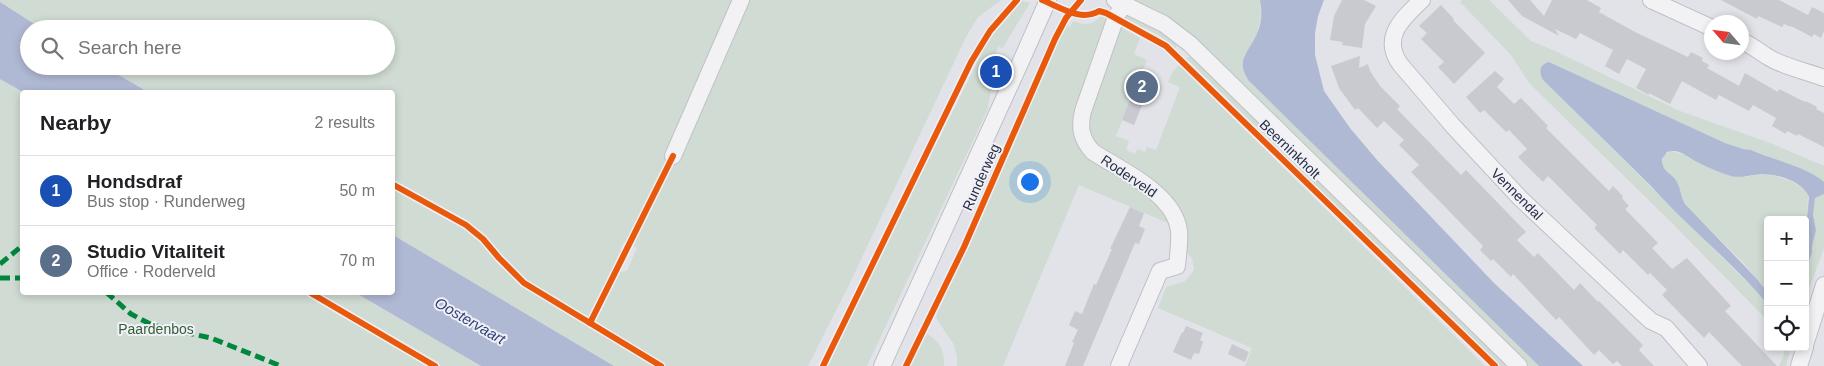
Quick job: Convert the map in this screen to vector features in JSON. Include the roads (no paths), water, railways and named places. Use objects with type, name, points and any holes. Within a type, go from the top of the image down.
[{"type":"street","points":[[673,156],[741,0]]},
{"type":"street","name":"Runderweg","points":[[882,366],[1048,0]]},
{"type":"street","name":"Vennendal","points":[[1422,0],[1403,20],[1392,38],[1394,56],[1400,64],[1453,126],[1520,198],[1651,321],[1666,328],[1699,366]]},
{"type":"street","points":[[1651,0],[1704,24]]},
{"type":"street","name":"Roderveld","points":[[1119,366],[1160,271],[1177,266],[1179,231],[1174,213],[1160,196],[1093,152],[1085,143],[1080,123],[1083,111],[1121,1]]},
{"type":"street","name":"Beerninkholt","points":[[1121,1],[1164,24],[1190,44],[1519,366]]},
{"type":"street","points":[[1749,44],[1778,62],[1824,78]]},
{"type":"street","points":[[1803,357],[1824,285]]},
{"type":"water","points":[[1260,0],[1324,0],[1318,16],[1315,33],[1315,55],[1324,91],[1350,128],[1377,160],[1494,283],[1583,366],[1539,366],[1249,81],[1243,67],[1243,61],[1259,27],[1261,16]]},
{"type":"water","points":[[0,2],[28,20],[20,20],[20,75],[119,75],[145,90],[20,90],[0,79]]},
{"type":"water","points":[[1549,62],[1725,143],[1798,167],[1824,182],[1824,194],[1815,198],[1813,215],[1816,230],[1809,261],[1809,216],[1807,216],[1809,197],[1800,186],[1793,181],[1777,176],[1761,174],[1740,177],[1731,176],[1707,167],[1676,151],[1667,152],[1662,159],[1664,168],[1676,180],[1685,204],[1756,278],[1764,288],[1764,300],[1740,274],[1543,80],[1541,69]]},
{"type":"water","name":"Oostervaart","points":[[395,236],[614,366],[481,366],[359,295],[395,295]]},
{"type":"place","name":"Hondsdraf","points":[[996,72]]},
{"type":"place","name":"Studio Vitaliteit","points":[[1142,87]]},
{"type":"park label","name":"Paardenbos","points":[[156,329]]}]
